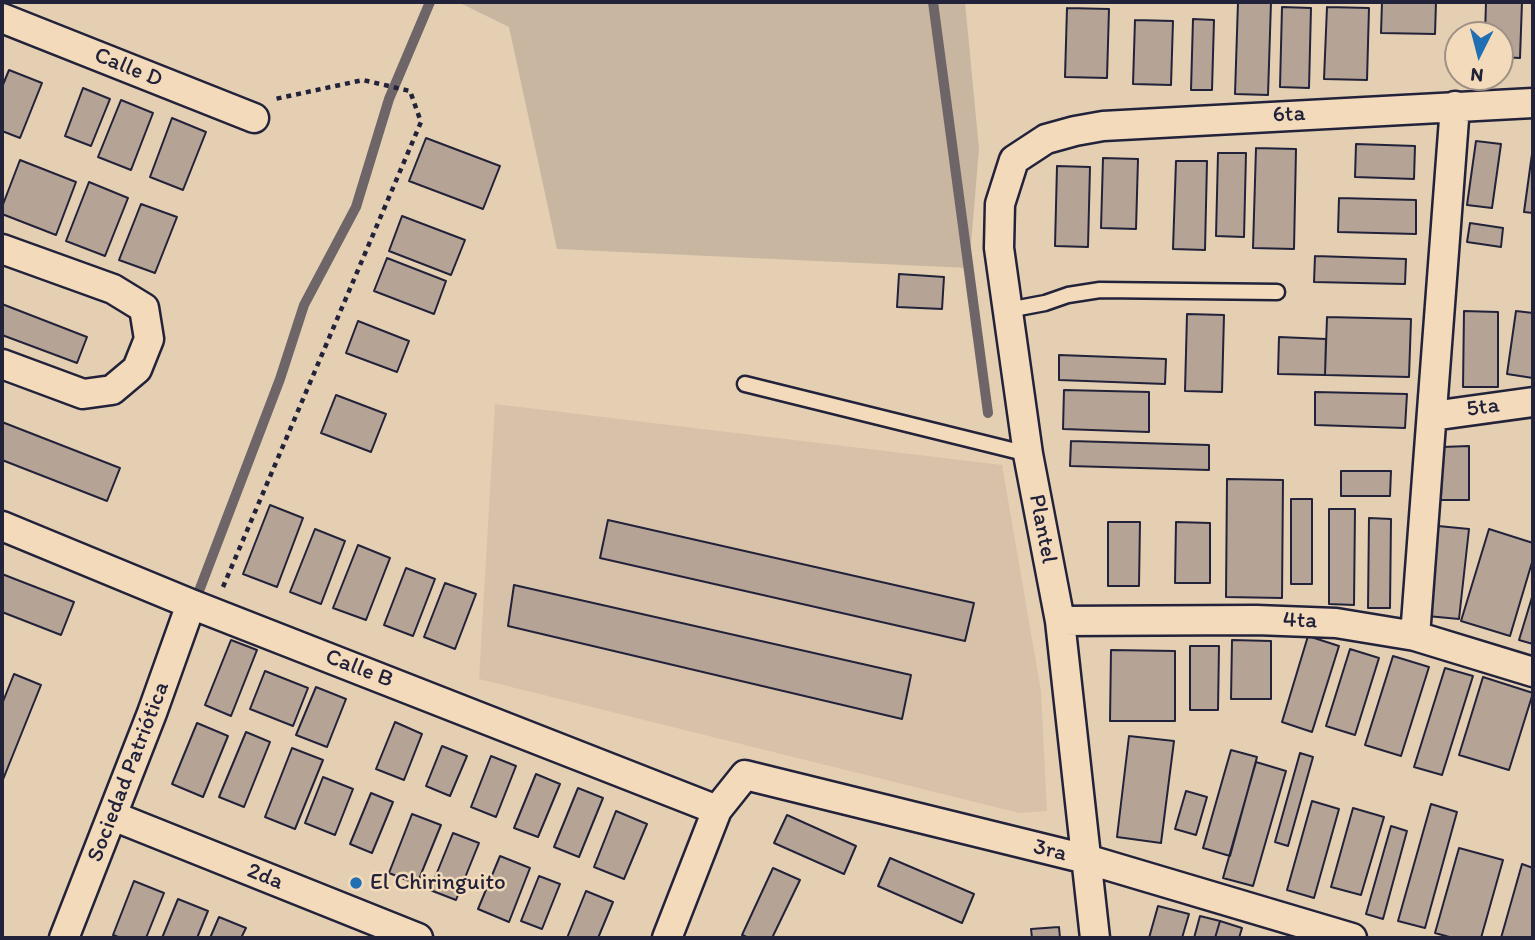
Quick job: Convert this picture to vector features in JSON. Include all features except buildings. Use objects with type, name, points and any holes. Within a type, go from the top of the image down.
[{"type":"street","name":"Calle D","points":[[2,18],[241,113]]},
{"type":"street","name":"6ta","points":[[1046,139],[1103,126],[1533,103]]},
{"type":"street","points":[[1415,636],[1455,106]]},
{"type":"street","name":"Plantel","points":[[1046,139],[1014,160],[1000,204],[999,248],[1028,454],[1060,621],[1095,938]]},
{"type":"street","points":[[2,249],[113,289],[144,308],[149,339],[137,369],[112,390],[83,394],[2,364]]},
{"type":"street","name":"5ta","points":[[1432,416],[1533,401]]},
{"type":"street","name":"Calle B","points":[[2,526],[202,608],[717,810]]},
{"type":"street","name":"Sociedad Patriótica","points":[[64,938],[202,608]]},
{"type":"street","name":"4ta","points":[[1060,621],[1256,620],[1336,623],[1415,636],[1533,672]]},
{"type":"street","name":"3ra","points":[[717,810],[745,775],[1086,859],[1352,938]]},
{"type":"street","points":[[667,938],[717,810]]},
{"type":"street","name":"2da","points":[[113,816],[418,938]]},
{"type":"lane","points":[[1007,310],[1100,290],[1277,292]]},
{"type":"lane","points":[[745,384],[1028,454]]},
{"type":"path","points":[[202,608],[421,122],[410,90],[363,80],[241,113]]},
{"type":"shaded area","points":[[458,2],[965,2],[979,149],[969,268],[557,249],[509,27]]},
{"type":"shaded area","points":[[495,404],[1002,465],[1041,691],[1047,811],[1019,813],[479,679]]},
{"type":"waterway","points":[[199,591],[280,379],[304,305],[356,207],[389,99],[430,2]]},
{"type":"waterway","points":[[933,2],[988,413]]},
{"type":"place","name":"El Chiringuito","points":[[356,883]]}]
